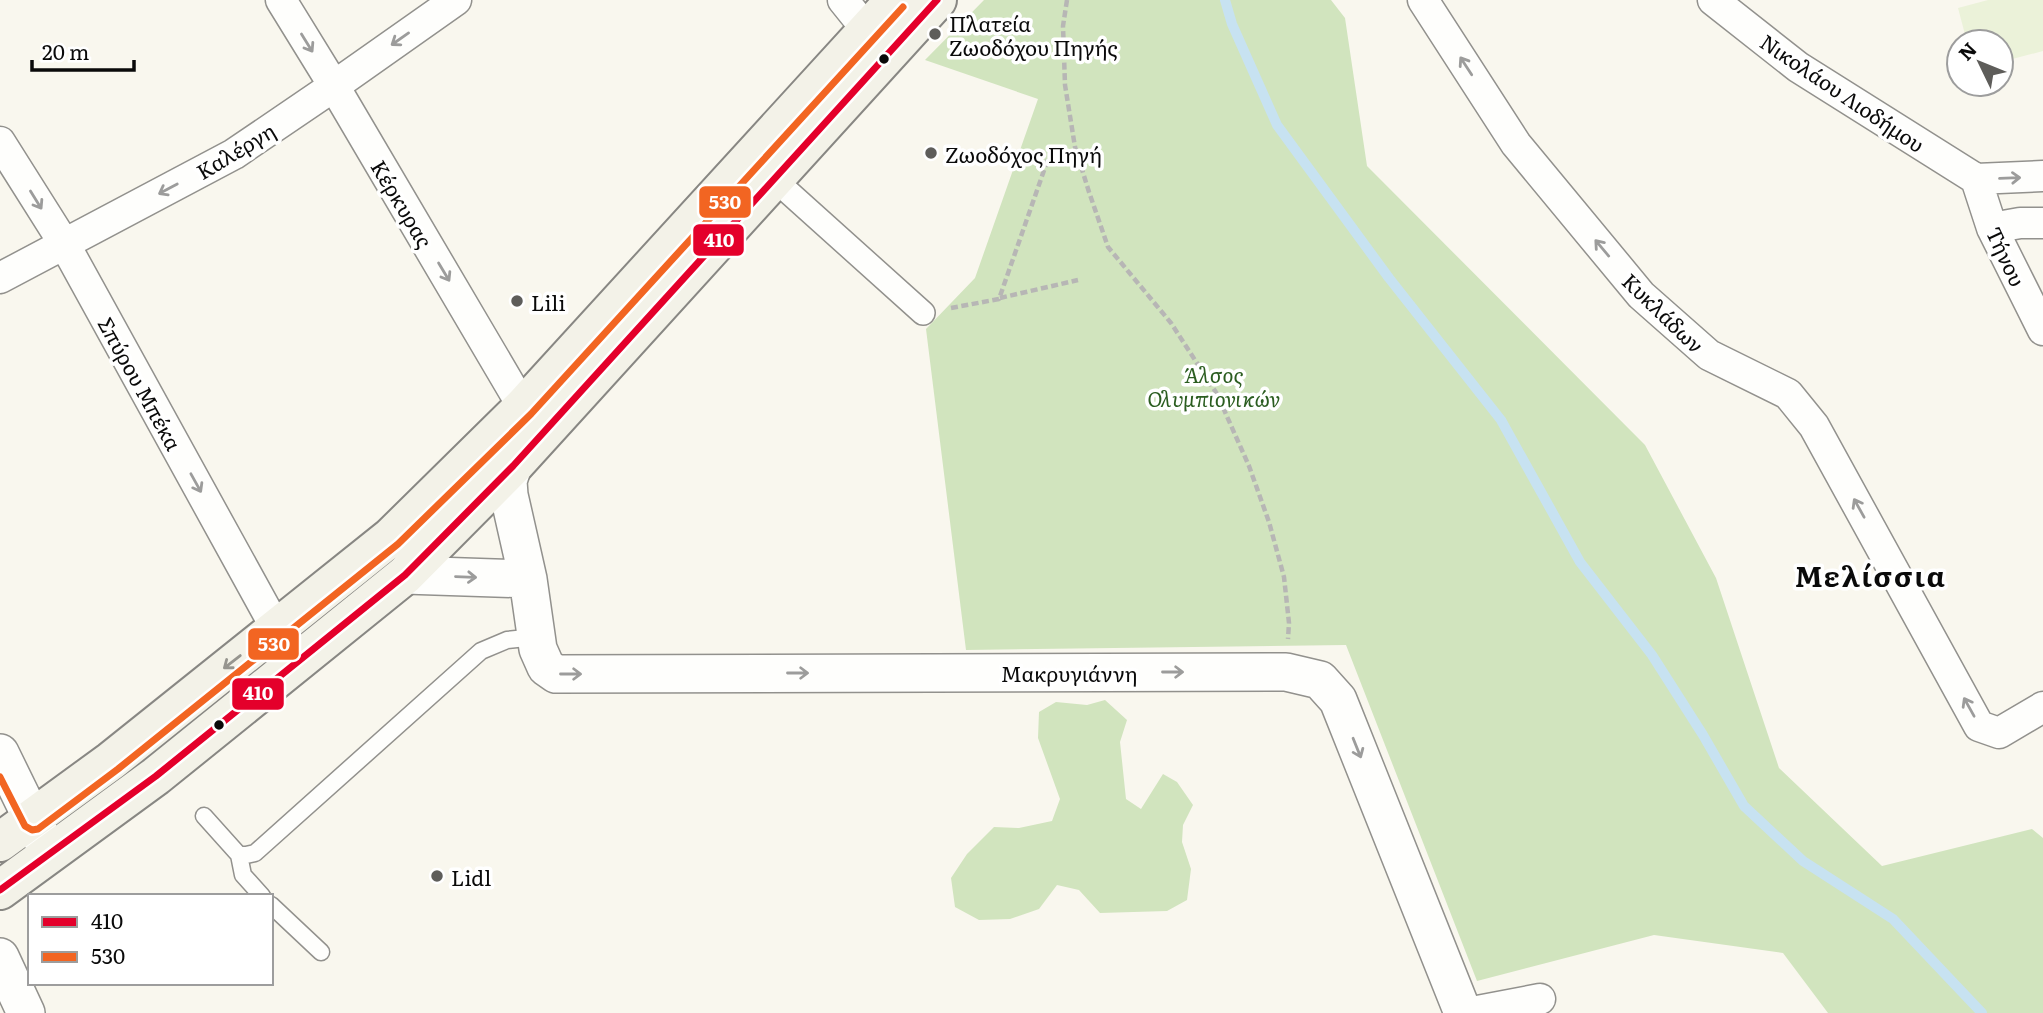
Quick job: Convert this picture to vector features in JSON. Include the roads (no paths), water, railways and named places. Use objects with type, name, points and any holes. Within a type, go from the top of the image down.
[{"type":"main road","points":[[0,890],[213,731],[405,575],[513,466],[775,180],[878,43],[895,0]]},
{"type":"main road","points":[[0,842],[111,761],[391,537],[523,407],[878,43],[937,0]]},
{"type":"street","name":"Κέρκυρας","points":[[281,0],[523,407]]},
{"type":"street","name":"Καλέργη","points":[[0,278],[234,154],[456,0]]},
{"type":"street","points":[[843,0],[878,43]]},
{"type":"street","name":"Κυκλάδων","points":[[1423,0],[1516,144],[1641,295],[1709,355],[1788,394],[1814,426],[1979,726],[1999,733],[2043,707]]},
{"type":"street","name":"Νικολάου Λιοδήμου","points":[[1713,0],[1798,67],[1976,179]]},
{"type":"street","name":"Σπύρου Μπέκα","points":[[0,142],[65,245],[276,628]]},
{"type":"street","points":[[1976,179],[2043,176]]},
{"type":"street","name":"Τήνου","points":[[1976,179],[1992,228],[2043,330]]},
{"type":"street","points":[[775,180],[923,313]]},
{"type":"street","points":[[1992,228],[2020,223],[2043,223]]},
{"type":"street","name":"Μακρυγιάννη","points":[[513,466],[508,481],[509,495],[528,579],[538,649],[546,667],[556,674],[1286,671],[1320,680],[1338,700],[1465,1013]]},
{"type":"street","points":[[405,575],[528,579]]},
{"type":"street","points":[[0,752],[50,855]]},
{"type":"street","points":[[0,957],[26,1013]]},
{"type":"street","points":[[1465,1013],[1540,999]]},
{"type":"lane","points":[[239,855],[255,853],[481,651],[507,640],[536,637]]},
{"type":"lane","points":[[204,816],[239,855],[243,875],[259,894]]},
{"type":"lane","points":[[273,907],[321,953]]},
{"type":"waterway","points":[[1225,0],[1232,24],[1277,125],[1389,278],[1501,420],[1580,562],[1652,655],[1744,806],[1803,861],[1893,919],[1982,1013]]},
{"type":"place","name":"Πλατεία Ζωοδόχου Πηγής","points":[[935,34]]},
{"type":"place","name":"Ζωοδόχος Πηγή","points":[[931,153]]},
{"type":"place","name":"Lili","points":[[517,301]]},
{"type":"place","name":"Lidl","points":[[437,876]]},
{"type":"district","name":"Μελίσσια","points":[[1871,575]]},
{"type":"park label","name":"Άλσος Ολυμπιονικών","points":[[1214,385]]}]
